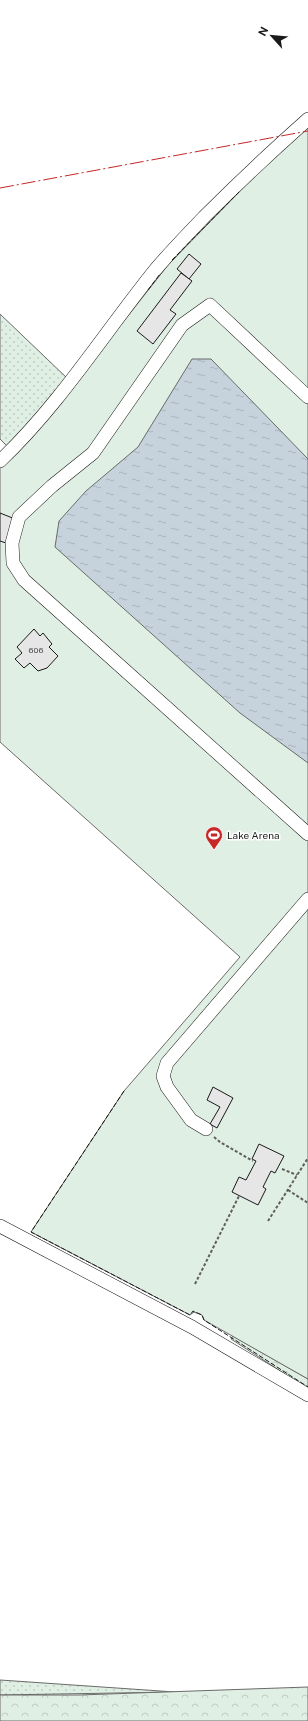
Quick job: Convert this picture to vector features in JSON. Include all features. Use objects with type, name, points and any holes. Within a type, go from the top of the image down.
[{"type":"street","points":[[0,462],[26,435],[60,395],[151,274],[171,251],[258,163],[308,119]]},
{"type":"street","points":[[308,397],[210,305],[182,325],[94,452],[52,486],[19,517],[12,543],[13,563],[24,580],[308,834]]},
{"type":"street","points":[[206,1129],[191,1120],[167,1087],[163,1076],[167,1063],[308,899]]},
{"type":"street","points":[[0,1226],[192,1327],[308,1395]]},
{"type":"path","points":[[206,1129],[220,1142],[253,1161]]},
{"type":"path","points":[[268,1221],[308,1158]]},
{"type":"path","points":[[282,1169],[297,1175]]},
{"type":"path","points":[[288,1190],[308,1203]]},
{"type":"path","points":[[195,1284],[239,1196]]},
{"type":"green space","name":"Lake Arena","points":[[308,125],[308,1379],[204,1320],[202,1315],[194,1312],[190,1315],[31,1232],[124,1091],[240,957],[0,742],[0,468],[42,425],[168,265],[277,153]]},
{"type":"green space","points":[[0,314],[68,379],[9,448],[0,439]]},
{"type":"green space","points":[[233,1336],[308,1379],[308,1389],[231,1339]]},
{"type":"green space","points":[[0,1680],[175,1692],[0,1695]]},
{"type":"green space","points":[[308,1687],[308,1721],[0,1721],[0,1695],[79,1695]]},
{"type":"water","points":[[192,359],[211,359],[308,459],[308,763],[240,713],[55,547],[59,521],[86,491],[138,447]]},
{"type":"building","points":[[189,254],[201,264],[189,279],[177,269]]},
{"type":"building","points":[[181,273],[192,281],[170,310],[176,314],[153,344],[137,331]]},
{"type":"building","points":[[0,513],[15,519],[6,543],[0,541]]},
{"type":"building","points":[[34,629],[40,636],[43,633],[52,644],[49,647],[58,656],[47,668],[38,671],[30,663],[24,668],[15,659],[22,653],[17,647]]},
{"type":"building","points":[[213,1087],[233,1098],[217,1128],[210,1124],[220,1107],[207,1100]]},
{"type":"building","points":[[259,1144],[284,1156],[275,1173],[271,1171],[263,1187],[266,1189],[258,1205],[232,1192],[239,1177],[246,1180],[256,1161],[252,1159]]},
{"type":"fence","points":[[172,260],[239,192]]},
{"type":"fence","points":[[148,290],[160,274]]},
{"type":"fence","points":[[124,1091],[31,1232],[190,1315],[193,1311],[202,1315],[204,1320],[308,1387]]},
{"type":"power","points":[[0,188],[308,131]]},
{"type":"place","name":"Lake Arena","points":[[214,850]]}]
